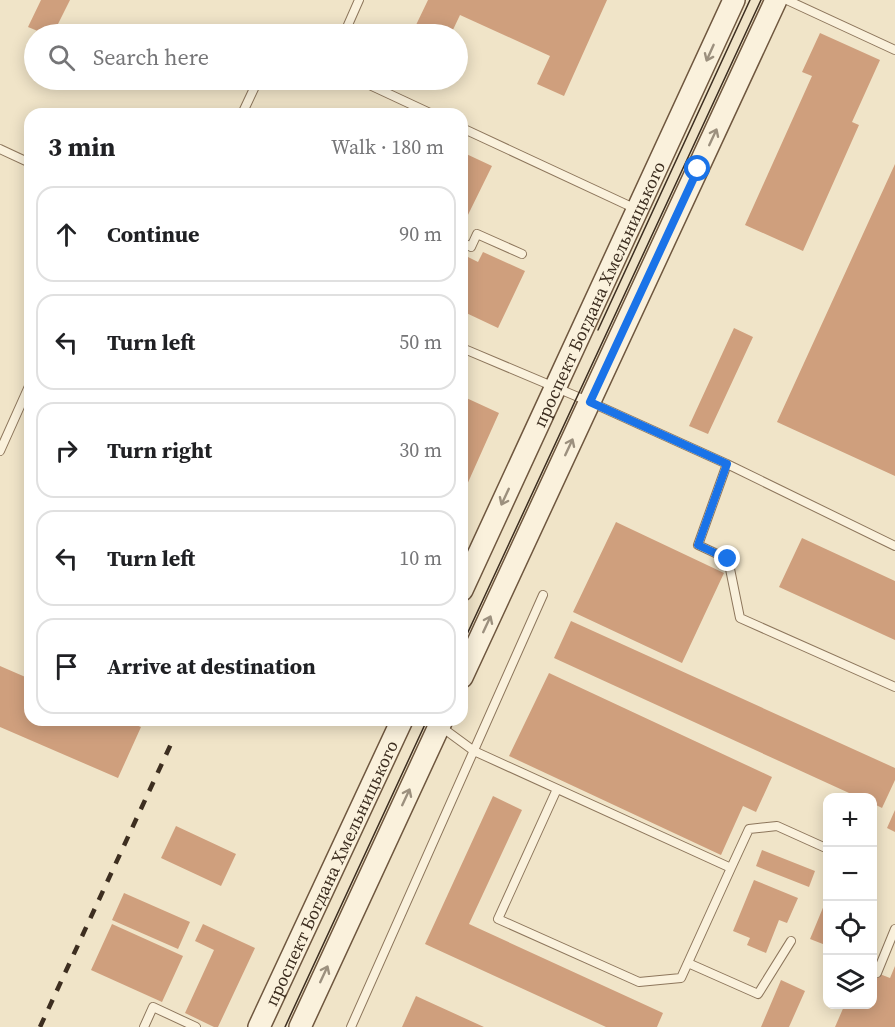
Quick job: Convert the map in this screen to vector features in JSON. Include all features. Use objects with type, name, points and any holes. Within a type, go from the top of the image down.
[{"type":"main road","name":"проспект Богдана Хмельницького","points":[[468,577],[734,0]]},
{"type":"main road","name":"проспект Богдана Хмельницького","points":[[468,664],[776,0]]},
{"type":"main road","name":"проспект Богдана Хмельницького","points":[[259,1027],[399,726]]},
{"type":"main road","name":"проспект Богдана Хмельницького","points":[[300,1027],[439,726]]},
{"type":"lane","points":[[348,24],[359,0]]},
{"type":"lane","points":[[787,0],[895,50]]},
{"type":"lane","points":[[245,108],[253,90]]},
{"type":"lane","points":[[380,90],[419,108]]},
{"type":"lane","points":[[468,131],[637,210]]},
{"type":"lane","points":[[0,149],[24,160]]},
{"type":"lane","points":[[468,245],[471,247],[477,234],[522,254]]},
{"type":"lane","points":[[468,351],[590,402],[727,464],[895,546]]},
{"type":"lane","points":[[0,451],[24,397]]},
{"type":"lane","points":[[727,464],[698,545],[728,559],[740,618],[895,687]]},
{"type":"lane","points":[[351,1027],[543,595]]},
{"type":"lane","points":[[444,726],[474,751],[731,868]]},
{"type":"lane","points":[[557,789],[498,919],[639,982],[681,978],[749,829],[777,826],[824,847]]},
{"type":"lane","points":[[877,973],[895,929]]},
{"type":"lane","points":[[688,963],[758,994],[791,941]]},
{"type":"lane","points":[[144,1027],[153,1007],[196,1027]]},
{"type":"building","points":[[41,0],[70,0],[58,24],[29,24]]},
{"type":"building","points":[[428,0],[607,0],[564,96],[537,84],[550,56],[460,15],[456,24],[416,24]]},
{"type":"building","points":[[820,33],[880,60],[852,122],[859,125],[803,251],[745,225],[812,76],[802,72]]},
{"type":"building","points":[[468,155],[492,166],[468,215]]},
{"type":"building","points":[[895,164],[895,476],[777,422]]},
{"type":"building","points":[[483,252],[525,271],[498,328],[468,314],[468,257],[478,262]]},
{"type":"building","points":[[734,328],[753,337],[708,434],[689,426]]},
{"type":"building","points":[[468,399],[499,413],[468,483]]},
{"type":"building","points":[[616,522],[724,573],[682,663],[573,612]]},
{"type":"building","points":[[802,538],[895,581],[895,640],[779,587]]},
{"type":"building","points":[[571,621],[895,768],[895,780],[882,808],[877,806],[877,793],[849,793],[554,658]]},
{"type":"building","points":[[0,666],[24,676],[24,726],[141,727],[118,778],[0,727]]},
{"type":"building","points":[[549,673],[772,777],[756,812],[743,806],[721,855],[509,756]]},
{"type":"building","points":[[493,796],[522,810],[469,924],[663,1013],[657,1027],[606,1027],[425,944]]},
{"type":"building","points":[[895,810],[895,832],[887,828]]},
{"type":"building","points":[[176,826],[236,854],[221,886],[161,858]]},
{"type":"building","points":[[762,850],[815,871],[809,887],[756,866]]},
{"type":"building","points":[[754,880],[798,898],[787,923],[779,920],[766,953],[747,945],[750,938],[733,931]]},
{"type":"building","points":[[124,893],[190,922],[178,949],[112,920]]},
{"type":"building","points":[[823,908],[823,944],[810,939]]},
{"type":"building","points":[[112,924],[183,956],[162,1002],[91,970]]},
{"type":"building","points":[[203,924],[255,948],[218,1027],[185,1013],[214,950],[195,941]]},
{"type":"building","points":[[895,966],[895,1027],[835,1027],[843,1009],[877,1009],[877,973],[890,978]]},
{"type":"building","points":[[781,980],[805,991],[789,1027],[761,1027]]},
{"type":"building","points":[[416,996],[484,1027],[402,1027]]},
{"type":"tram line","points":[[598,330],[750,0]]},
{"type":"tram line","points":[[468,632],[761,0]]},
{"type":"tram line","points":[[285,1027],[424,726]]},
{"type":"railway","points":[[40,1027],[171,744]]},
{"type":"route","points":[[698,169],[590,402],[727,464],[698,545],[728,559]]}]
